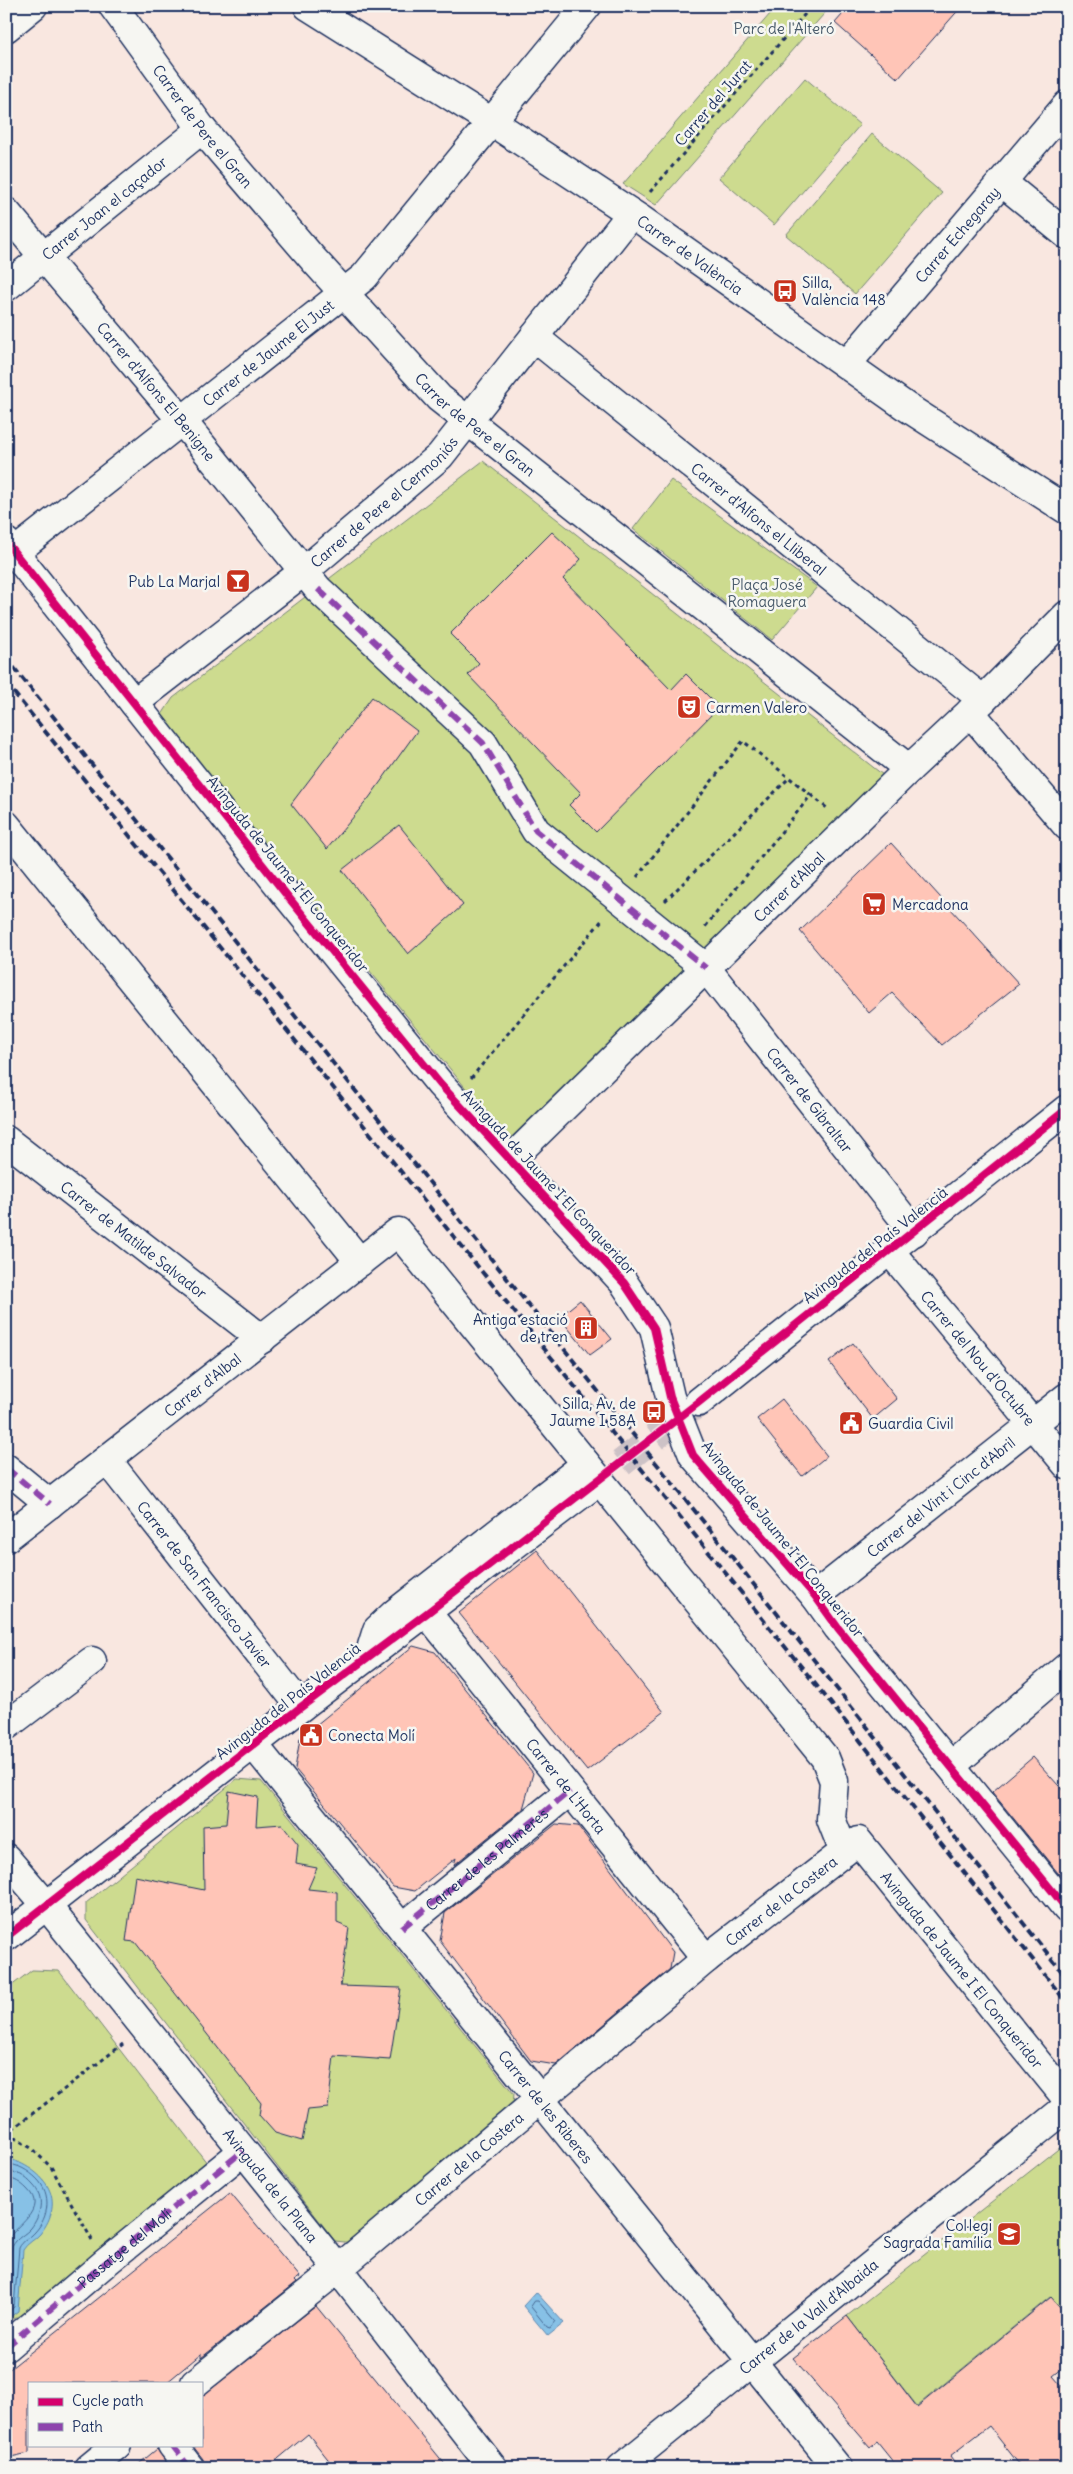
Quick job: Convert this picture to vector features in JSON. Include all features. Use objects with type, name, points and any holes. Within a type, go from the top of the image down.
[{"type":"street","points":[[6,28],[32,6]]},
{"type":"street","name":"Carrer de Pere el Gran","points":[[113,6],[202,129],[439,398],[909,769]]},
{"type":"street","name":"Carrer de València","points":[[308,6],[492,122],[631,214],[905,406],[1067,510]]},
{"type":"street","name":"Carrer de Jaume El Just","points":[[11,547],[183,422],[364,278],[587,6]]},
{"type":"street","name":"Carrer Echegaray","points":[[847,364],[1067,105]]},
{"type":"street","name":"Carrer Joan el caçador","points":[[6,287],[202,129]]},
{"type":"street","points":[[1002,182],[1067,235]]},
{"type":"street","name":"Carrer d'Alfons El Benigne","points":[[6,212],[183,422],[310,580],[483,743],[536,831],[620,898]]},
{"type":"street","name":"Carrer de Pere el Cermoniós","points":[[134,703],[310,580],[440,456],[631,214]]},
{"type":"street","name":"Carrer d'Alfons el Lliberal","points":[[534,336],[977,706],[1067,826]]},
{"type":"street","name":"Avinguda de Jaume I El Conqueridor","points":[[11,547],[289,898],[453,1099],[511,1159],[624,1283],[654,1328],[670,1397],[693,1455],[815,1596],[1067,1909]]},
{"type":"street","name":"Carrer d'Albal","points":[[511,1159],[696,960],[977,706],[1067,615]]},
{"type":"street","points":[[6,825],[360,1262]]},
{"type":"street","name":"Carrer de Gibraltar","points":[[620,898],[696,960],[914,1232]]},
{"type":"street","name":"Avinguda del País Valencià","points":[[699,1402],[1067,1109]]},
{"type":"street","name":"Carrer de Matilde Salvador","points":[[6,1140],[262,1339]]},
{"type":"street","name":"Carrer d'Albal","points":[[6,1538],[398,1232]]},
{"type":"street","name":"Avinguda de Jaume I El Conqueridor","points":[[398,1232],[587,1476],[825,1758],[834,1781],[831,1819],[851,1846],[1067,2099]]},
{"type":"street","name":"Carrer del Nou d'Octubre","points":[[889,1250],[1067,1465]]},
{"type":"street","name":"Carrer del Vint i Cinc d'Abril","points":[[815,1596],[1067,1397]]},
{"type":"street","name":"Carrer de San Francisco Javier","points":[[107,1460],[301,1707]]},
{"type":"street","points":[[6,1468],[50,1504]]},
{"type":"street","name":"Avinguda del País Valencià","points":[[6,1937],[301,1707],[427,1613],[587,1476]]},
{"type":"street","name":"Avinguda del País Valencià","points":[[368,1657],[377,1630],[395,1612],[587,1476]]},
{"type":"street","name":"Carrer de L'Horta","points":[[427,1613],[706,1960]]},
{"type":"street","points":[[6,1726],[92,1661]]},
{"type":"street","points":[[951,1766],[1067,1667]]},
{"type":"street","name":"Carrer de les Riberes","points":[[253,1744],[838,2468]]},
{"type":"street","name":"Carrer de les Palmeres","points":[[402,1928],[570,1791]]},
{"type":"street","name":"Carrer de la Costera","points":[[197,2382],[338,2269],[539,2098],[706,1960],[851,1846]]},
{"type":"street","name":"Avinguda de la Plana","points":[[6,1858],[47,1906],[338,2269],[493,2468]]},
{"type":"street","name":"Carrer de la Vall d'Albaida","points":[[621,2468],[1067,2108]]},
{"type":"street","name":"Passatge del Molí","points":[[6,2348],[105,2263],[243,2151]]},
{"type":"street","points":[[89,2468],[116,2446]]},
{"type":"street","points":[[173,2446],[190,2468]]},
{"type":"path","points":[[453,1099],[620,898],[743,741],[811,795],[696,960]]},
{"type":"path","points":[[647,919],[789,778]]},
{"type":"path","points":[[105,2263],[51,2167],[31,2148],[6,2134],[115,2050]]},
{"type":"green space","name":"Parc de l'Alteró","points":[[777,6],[831,6],[656,205],[623,184]]},
{"type":"green space","points":[[805,78],[860,125],[774,225],[719,178]]},
{"type":"green space","points":[[872,134],[942,193],[855,294],[786,235]]},
{"type":"green space","points":[[483,461],[892,782],[514,1143],[496,1125],[161,716],[173,698]]},
{"type":"green space","name":"Plaça José Romaguera","points":[[671,480],[817,587],[772,640],[633,529]]},
{"type":"green space","points":[[237,1779],[261,1781],[514,2094],[512,2115],[354,2243],[335,2241],[86,1920],[86,1903]]},
{"type":"green space","points":[[32,1970],[59,1971],[207,2163],[22,2314],[6,2323],[6,1990]]},
{"type":"green space","points":[[1062,2146],[1067,2151],[1067,2303],[1060,2308],[1050,2297],[917,2406],[847,2316]]},
{"type":"water","points":[[10,2159],[23,2164],[42,2179],[49,2188],[52,2198],[52,2210],[48,2222],[40,2234],[23,2250],[18,2311],[6,2320],[6,2160]]},
{"type":"water","points":[[536,2292],[564,2323],[548,2336],[523,2306]]},
{"type":"building","points":[[850,6],[962,6],[898,79],[835,23]]},
{"type":"building","points":[[552,532],[581,559],[563,579],[671,690],[686,674],[719,707],[596,832],[569,805],[581,793],[468,675],[479,663],[450,634]]},
{"type":"building","points":[[372,697],[417,731],[369,798],[327,849],[291,804]]},
{"type":"building","points":[[399,825],[463,905],[408,954],[342,870]]},
{"type":"building","points":[[891,843],[1019,984],[942,1045],[892,993],[869,1013],[800,931]]},
{"type":"building","name":"Antiga estació de tren","points":[[580,1300],[612,1339],[590,1355],[559,1317]]},
{"type":"building","points":[[853,1343],[897,1399],[873,1419],[829,1362]]},
{"type":"building","points":[[782,1399],[827,1456],[802,1476],[757,1419]]},
{"type":"building","points":[[537,1550],[664,1712],[587,1771],[459,1613]]},
{"type":"building","points":[[413,1646],[435,1652],[533,1773],[523,1809],[454,1865],[456,1858],[415,1891],[393,1887],[295,1769],[300,1738]]},
{"type":"building","points":[[1033,1757],[1067,1795],[1067,1884],[992,1792]]},
{"type":"building","points":[[229,1791],[258,1797],[256,1826],[282,1824],[298,1844],[296,1864],[317,1868],[308,1889],[337,1892],[337,1923],[349,1928],[340,1986],[401,1988],[390,2060],[334,2056],[328,2108],[308,2110],[302,2141],[275,2133],[259,2115],[261,2103],[135,1942],[126,1941],[135,1876],[204,1890],[203,1826],[226,1824]]},
{"type":"building","points":[[556,1824],[578,1826],[673,1952],[670,1969],[556,2065],[531,2061],[440,1941],[445,1913]]},
{"type":"building","points":[[230,2193],[300,2277],[295,2280],[297,2282],[201,2358],[201,2354],[167,2382],[28,2382],[29,2453],[6,2458],[6,2372]]},
{"type":"building","points":[[1051,2297],[1067,2315],[1067,2365],[1053,2376],[1067,2392],[1067,2468],[1022,2468],[989,2426],[950,2456],[959,2468],[898,2468],[877,2442],[870,2447],[793,2358],[847,2316],[917,2407]]},
{"type":"building","points":[[316,2306],[448,2468],[335,2468],[308,2434],[267,2468],[205,2468],[203,2459],[193,2446],[202,2446],[202,2396]]},
{"type":"building","points":[[157,2449],[170,2468],[134,2468]]},
{"type":"tunnel","points":[[588,1489],[697,1404]]},
{"type":"railway","points":[[6,658],[732,1557],[1067,1978]]},
{"type":"railway","points":[[6,683],[829,1701],[1067,2003]]},
{"type":"marked path","points":[[318,589],[483,743],[536,831],[706,968]]},
{"type":"marked path","points":[[6,1468],[50,1504]]},
{"type":"marked path","points":[[402,1928],[570,1791]]},
{"type":"marked path","points":[[6,2347],[105,2263],[243,2151]]},
{"type":"marked path","points":[[173,2446],[190,2468]]},
{"type":"cycle path","points":[[6,542],[289,898],[440,1084],[624,1283],[654,1328],[670,1397],[693,1455],[815,1596],[838,1628],[1067,1909]]},
{"type":"cycle path","points":[[6,1937],[301,1707],[427,1613],[699,1402],[1067,1109]]},
{"type":"place","name":"Silla, València 148","points":[[785,291]]},
{"type":"place","name":"Pub La Marjal","points":[[238,581]]},
{"type":"place","name":"Carmen Valero","points":[[689,707]]},
{"type":"place","name":"Mercadona","points":[[874,904]]},
{"type":"place","name":"Antiga estació de tren","points":[[586,1328]]},
{"type":"place","name":"Silla, Av. de Jaume I 58A","points":[[654,1412]]},
{"type":"place","name":"Guardia Civil","points":[[851,1423]]},
{"type":"place","name":"Conecta Molí","points":[[311,1735]]},
{"type":"place","name":"Col·legi Sagrada Família","points":[[1009,2234]]}]
